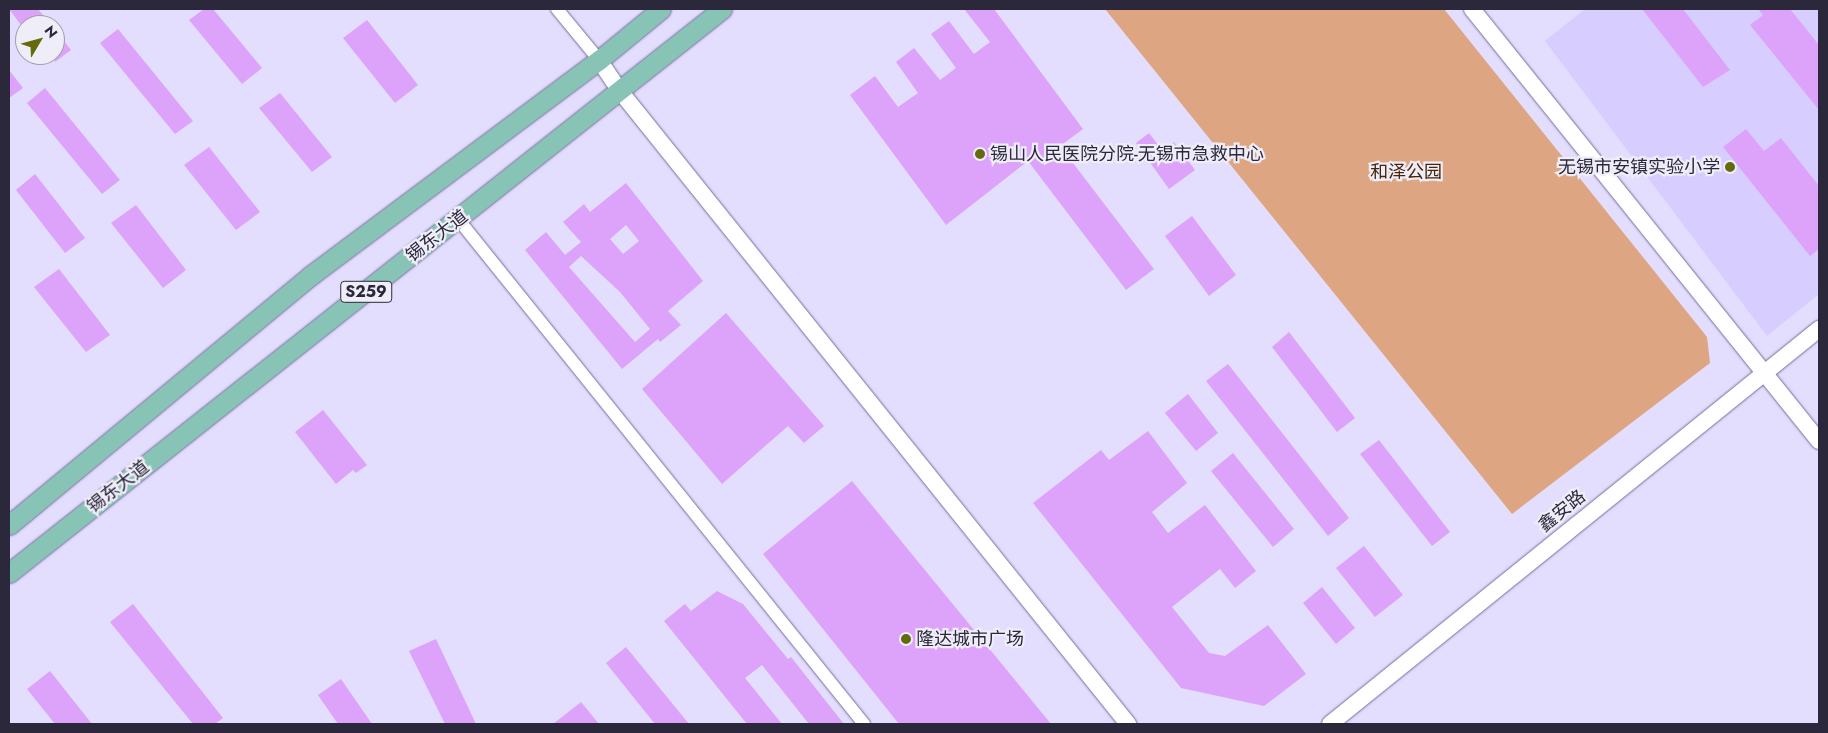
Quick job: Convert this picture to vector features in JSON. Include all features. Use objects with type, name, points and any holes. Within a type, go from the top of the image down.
[{"type":"main road","name":"S259","points":[[9,525],[310,276],[599,60],[660,9]]},
{"type":"main road","name":"锡东大道","points":[[9,573],[458,220],[722,9]]},
{"type":"street","points":[[558,9],[599,60],[620,91],[1128,724]]},
{"type":"street","points":[[1472,9],[1819,440]]},
{"type":"street","points":[[458,220],[864,724]]},
{"type":"street","name":"鑫安路","points":[[1330,724],[1819,328]]},
{"type":"shaded area","name":"无锡市安镇实验小学","points":[[1585,9],[1819,9],[1819,294],[1767,336],[1545,41]]},
{"type":"green space","name":"和泽公园","points":[[1105,9],[1444,9],[1707,337],[1710,363],[1512,514]]},
{"type":"building","points":[[9,9],[38,9],[43,15],[15,15],[15,17]]},
{"type":"building","points":[[204,9],[213,9],[262,68],[242,84],[189,20]]},
{"type":"building","name":"锡山人民医院分院-无锡市急救中心","points":[[964,9],[994,9],[1083,129],[1060,146],[1154,269],[1126,290],[1028,161],[946,225],[850,95],[875,76],[898,107],[918,93],[896,62],[914,48],[940,80],[956,68],[931,34],[949,21],[974,54],[990,42]]},
{"type":"building","points":[[1642,9],[1683,9],[1730,70],[1703,87]]},
{"type":"building","points":[[1758,9],[1790,9],[1819,45],[1819,110],[1750,25],[1763,15]]},
{"type":"building","points":[[367,20],[418,85],[395,103],[343,38]]},
{"type":"building","points":[[118,29],[193,121],[175,134],[100,43]]},
{"type":"building","points":[[65,42],[71,50],[65,54]]},
{"type":"building","points":[[9,70],[23,88],[9,98]]},
{"type":"building","points":[[45,88],[120,180],[102,194],[27,103]]},
{"type":"building","points":[[280,93],[332,157],[312,172],[259,108]]},
{"type":"building","points":[[1746,129],[1764,151],[1781,138],[1819,186],[1819,249],[1810,256],[1723,147]]},
{"type":"building","points":[[1149,133],[1162,150],[1174,142],[1195,170],[1169,189],[1136,143]]},
{"type":"building","points":[[209,147],[260,212],[236,230],[184,165]]},
{"type":"building","points":[[35,174],[85,238],[65,253],[16,190]]},
{"type":"building","points":[[626,183],[703,281],[668,311],[681,325],[660,342],[658,339],[622,369],[525,250],[546,232],[565,255],[581,242],[563,222],[584,204],[590,212]],"holes":[[[626,225],[639,241],[623,254],[610,239]],[[581,256],[620,292],[650,329],[635,342],[569,267]]]},
{"type":"building","points":[[136,205],[186,270],[163,288],[111,223]]},
{"type":"building","points":[[1192,216],[1236,275],[1209,296],[1165,236]]},
{"type":"building","points":[[59,269],[110,335],[86,352],[34,287]]},
{"type":"building","points":[[726,313],[824,426],[804,443],[788,426],[722,484],[642,389]]},
{"type":"building","points":[[1289,332],[1355,418],[1337,432],[1272,347]]},
{"type":"building","points":[[1228,364],[1349,518],[1328,536],[1206,381]]},
{"type":"building","points":[[1188,394],[1218,433],[1196,451],[1165,413]]},
{"type":"building","points":[[323,410],[367,465],[356,473],[353,470],[336,484],[295,432]]},
{"type":"building","points":[[1148,431],[1187,483],[1152,512],[1168,533],[1205,505],[1256,571],[1235,588],[1220,569],[1172,607],[1209,653],[1225,656],[1268,625],[1306,674],[1264,706],[1181,688],[1033,503],[1101,450],[1109,460]]},
{"type":"building","points":[[1379,440],[1450,532],[1432,546],[1360,454]]},
{"type":"building","points":[[1233,453],[1294,529],[1273,547],[1211,471]]},
{"type":"building","name":"隆达城市广场","points":[[852,481],[1051,724],[899,724],[763,554]]},
{"type":"building","points":[[1364,546],[1403,595],[1375,617],[1336,568]]},
{"type":"building","points":[[1322,587],[1355,628],[1336,644],[1303,603]]},
{"type":"building","points":[[717,591],[743,604],[788,659],[791,657],[844,724],[809,724],[762,665],[745,678],[782,724],[747,724],[664,621],[685,604],[691,611]]},
{"type":"building","points":[[133,604],[223,718],[215,724],[193,724],[110,622]]},
{"type":"building","points":[[436,639],[476,724],[445,724],[409,651]]},
{"type":"building","points":[[626,647],[689,724],[655,724],[606,663]]},
{"type":"building","points":[[50,671],[92,724],[55,724],[27,689]]},
{"type":"building","points":[[341,679],[372,724],[338,724],[318,695]]},
{"type":"building","points":[[581,702],[599,724],[553,724]]},
{"type":"place","name":"锡山人民医院分院-无锡市急救中心","points":[[980,154]]},
{"type":"place","name":"无锡市安镇实验小学","points":[[1730,167]]},
{"type":"place","name":"隆达城市广场","points":[[906,639]]}]
